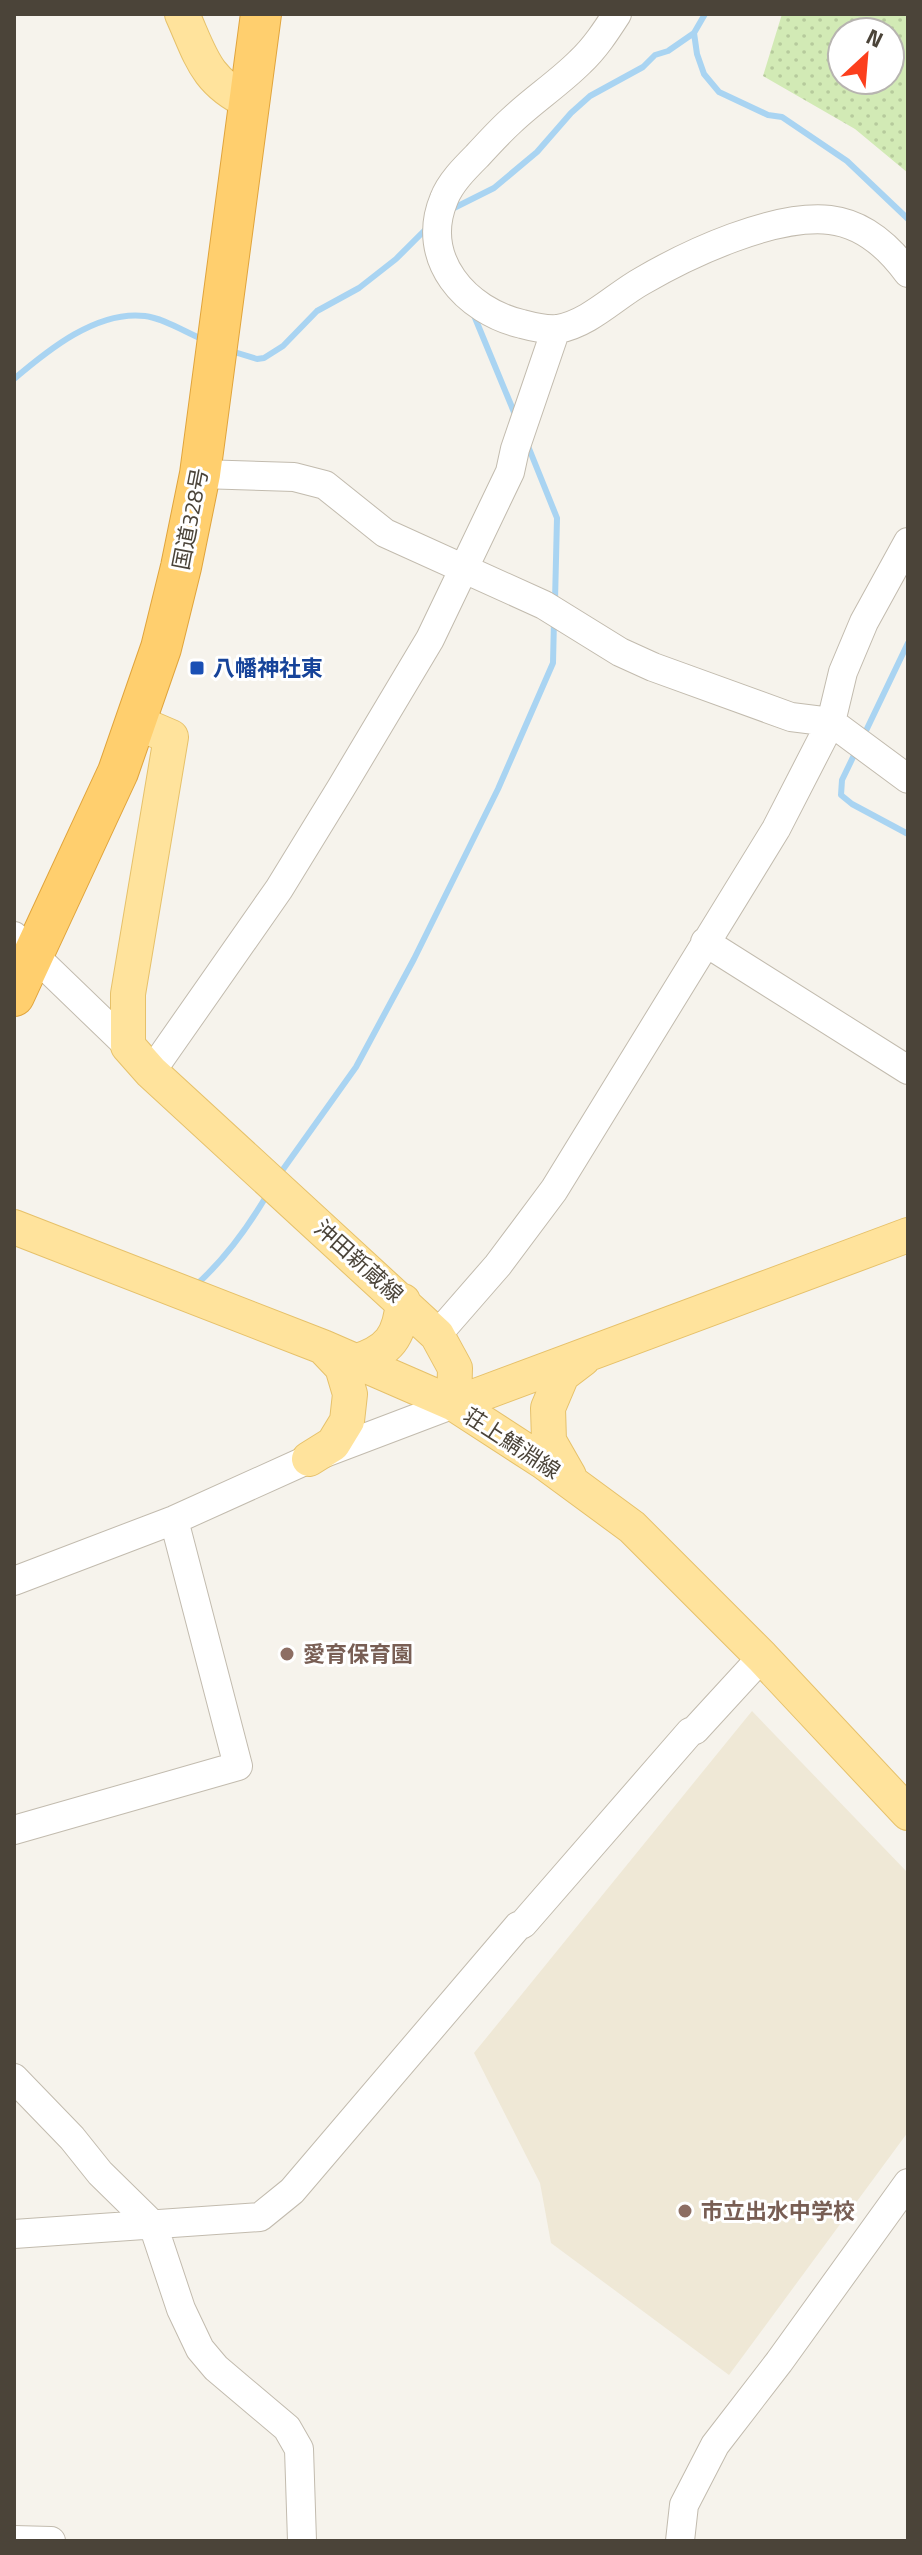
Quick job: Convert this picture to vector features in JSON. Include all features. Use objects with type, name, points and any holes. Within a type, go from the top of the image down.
[{"type":"highway","name":"国道328号","points":[[14,996],[24,945],[118,772],[161,648],[200,474],[261,14]]},
{"type":"main road","points":[[182,14],[205,67],[227,92],[249,102]]},
{"type":"main road","points":[[128,1046],[128,994],[171,737],[136,722]]},
{"type":"main road","name":"沖田新蔵線","points":[[128,1046],[151,1072],[437,1335],[455,1368],[454,1404]]},
{"type":"main road","name":"荘上鯖淵線","points":[[14,1227],[323,1347],[454,1404],[573,1483],[632,1527],[762,1657],[908,1813]]},
{"type":"main road","points":[[454,1404],[908,1235]]},
{"type":"main road","points":[[355,1362],[378,1355],[386,1348],[401,1322],[403,1301]]},
{"type":"main road","points":[[309,1459],[333,1444],[347,1421],[350,1394],[342,1367],[323,1347]]},
{"type":"main road","points":[[573,1483],[549,1441],[548,1408],[562,1375],[589,1354]]},
{"type":"street","points":[[617,14],[581,62],[510,122],[461,173],[444,199],[438,247],[446,271],[464,295],[496,316],[538,328],[556,329],[584,318],[640,282],[703,250],[756,231],[804,220],[832,220],[858,229],[892,250],[908,273]]},
{"type":"street","points":[[151,1072],[279,889],[430,639],[510,472],[556,329]]},
{"type":"street","points":[[200,474],[294,477],[325,485],[385,533],[544,605],[620,652],[791,717],[831,722],[908,779]]},
{"type":"street","points":[[437,1335],[498,1265],[554,1190],[776,829],[831,722],[843,672],[864,622],[908,542]]},
{"type":"street","points":[[705,942],[908,1070]]},
{"type":"street","points":[[24,945],[128,1046]]},
{"type":"street","points":[[14,1581],[174,1520],[309,1459],[454,1404]]},
{"type":"street","points":[[14,1830],[238,1766],[174,1520]]},
{"type":"street","points":[[14,2234],[260,2217],[292,2191],[518,1926],[523,1924],[690,1732],[762,1657]]},
{"type":"street","points":[[14,2078],[72,2138],[100,2173],[153,2225],[181,2309],[200,2349],[216,2368],[287,2428],[299,2449],[302,2541]]},
{"type":"street","points":[[680,2541],[684,2505],[715,2445],[908,2183]]},
{"type":"street","points":[[14,2540],[51,2541]]},
{"type":"shaded area","points":[[752,1711],[908,1873],[908,2132],[729,2375],[551,2243],[540,2183],[474,2053]]},
{"type":"green space","points":[[782,14],[908,14],[908,173],[855,129],[763,76]]},
{"type":"waterway","points":[[452,209],[494,188],[537,152],[590,96],[643,67],[655,55],[668,51],[694,33],[705,14]]},
{"type":"waterway","points":[[694,33],[704,74],[719,92],[768,115],[782,117],[847,161],[908,219]]},
{"type":"waterway","points":[[231,351],[257,359],[283,346],[317,311],[359,288],[396,259],[430,225]]},
{"type":"waterway","points":[[473,313],[516,417]]},
{"type":"waterway","points":[[14,379],[74,334],[109,319],[152,317],[202,339]]},
{"type":"waterway","points":[[528,446],[557,518],[555,601]]},
{"type":"waterway","points":[[279,1175],[356,1067],[414,959],[498,789],[553,663],[554,620]]},
{"type":"waterway","points":[[863,737],[908,643]]},
{"type":"waterway","points":[[856,751],[842,780],[841,795],[908,834]]},
{"type":"waterway","points":[[195,1286],[234,1243],[267,1195]]},
{"type":"place","name":"八幡神社東","points":[[197,668]]},
{"type":"place","name":"愛育保育園","points":[[287,1654]]},
{"type":"place","name":"市立出水中学校","points":[[685,2211]]}]
